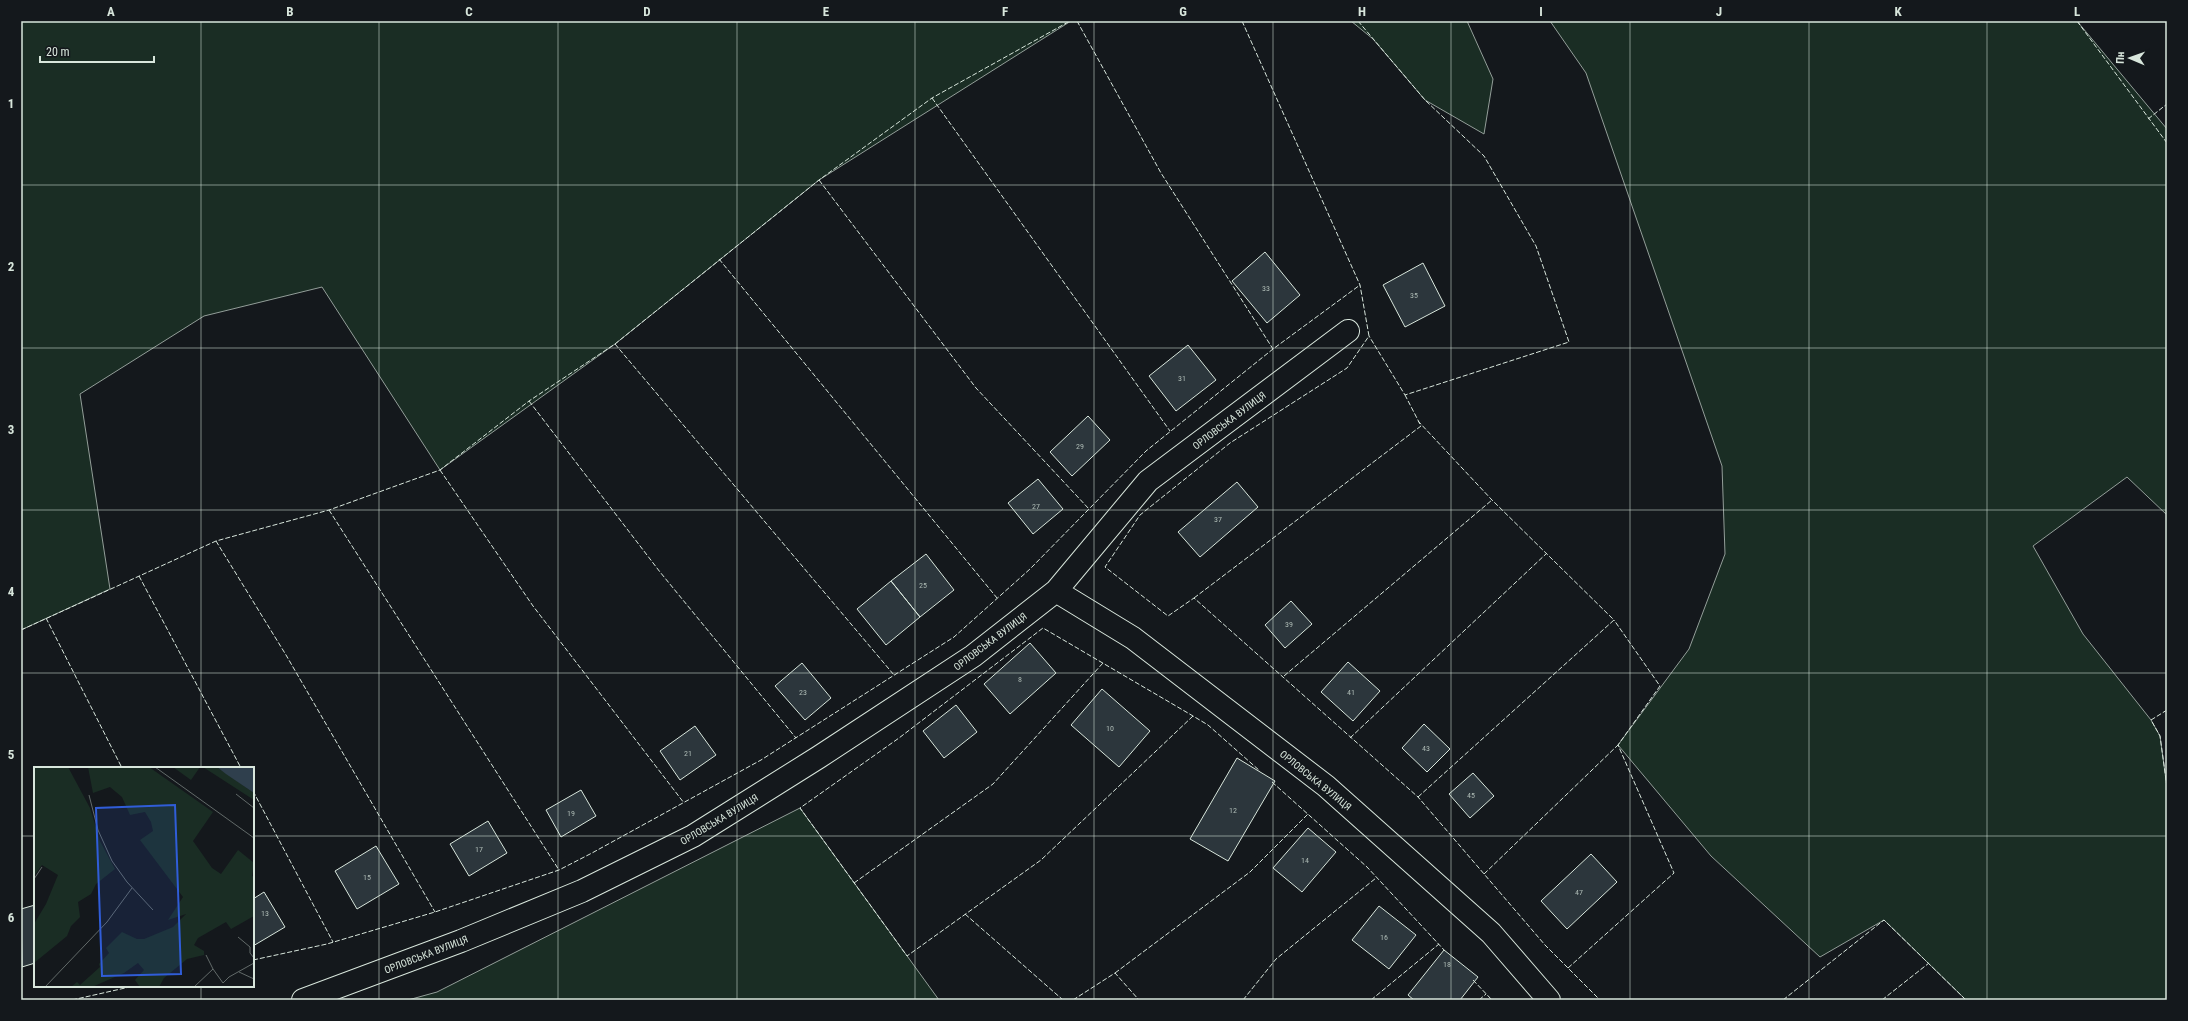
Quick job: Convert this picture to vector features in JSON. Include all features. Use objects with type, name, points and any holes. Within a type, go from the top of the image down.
[{"type":"street","name":"ОРЛОВСЬКА ВУЛИЦЯ","points":[[303,1000],[462,941],[575,894],[693,836],[973,656],[1056,591],[1148,481],[1348,331]]},
{"type":"street","name":"ОРЛОВСЬКА ВУЛИЦЯ","points":[[1056,591],[1133,638],[1326,786],[1491,933],[1549,1000]]},
{"type":"green space","points":[[21,21],[1071,21],[819,180],[615,344],[440,470],[322,287],[204,316],[80,394],[110,589],[21,630]]},
{"type":"green space","points":[[1351,21],[1467,21],[1493,79],[1484,134],[1425,100],[1373,39]]},
{"type":"green space","points":[[1550,21],[2077,21],[2167,129],[2167,515],[2127,477],[2033,546],[2083,634],[2151,720],[2160,736],[2167,787],[2167,1000],[1966,1000],[1884,920],[1820,957],[1711,856],[1618,745],[1689,649],[1725,554],[1722,466],[1586,73]]},
{"type":"green space","points":[[800,808],[939,1000],[408,1000],[437,992]]},
{"type":"building","points":[[1265,252],[1300,295],[1267,323],[1232,281]]},
{"type":"building","points":[[1423,263],[1445,306],[1405,327],[1383,285]]},
{"type":"building","points":[[1188,345],[1216,380],[1176,411],[1149,376]]},
{"type":"building","points":[[1088,416],[1110,440],[1072,476],[1050,452]]},
{"type":"building","points":[[1038,479],[1063,509],[1033,534],[1008,503]]},
{"type":"building","points":[[1237,482],[1258,507],[1200,557],[1178,532]]},
{"type":"building","points":[[926,554],[954,590],[920,617],[891,581]]},
{"type":"building","points":[[891,581],[920,617],[886,645],[857,609]]},
{"type":"building","points":[[1291,601],[1312,624],[1285,648],[1265,625]]},
{"type":"building","points":[[1030,643],[1056,673],[1010,714],[984,684]]},
{"type":"building","points":[[1348,662],[1380,691],[1353,721],[1321,692]]},
{"type":"building","points":[[802,663],[831,698],[805,720],[775,686]]},
{"type":"building","points":[[1102,689],[1150,731],[1119,767],[1071,725]]},
{"type":"building","points":[[956,705],[977,732],[944,758],[923,731]]},
{"type":"building","points":[[1424,724],[1450,749],[1427,772],[1402,748]]},
{"type":"building","points":[[695,726],[716,755],[680,780],[660,751]]},
{"type":"building","points":[[1237,758],[1275,781],[1228,861],[1190,839]]},
{"type":"building","points":[[1473,773],[1494,796],[1470,818],[1449,794]]},
{"type":"building","points":[[581,790],[596,816],[561,837],[546,810]]},
{"type":"building","points":[[488,821],[507,853],[469,876],[450,844]]},
{"type":"building","points":[[1308,828],[1336,852],[1302,892],[1273,868]]},
{"type":"building","points":[[376,846],[399,884],[357,909],[335,871]]},
{"type":"building","points":[[1591,854],[1617,882],[1567,929],[1541,901]]},
{"type":"building","points":[[264,892],[285,927],[254,945],[254,898]]},
{"type":"building","points":[[34,905],[34,963],[22,967],[21,909]]},
{"type":"building","points":[[1379,906],[1416,935],[1389,969],[1352,940]]},
{"type":"building","points":[[1444,950],[1478,977],[1460,1000],[1414,1000],[1408,995]]},
{"type":"fence","points":[[21,630],[216,541],[329,510],[440,470],[529,401],[615,344],[819,180],[932,98],[1070,21]]},
{"type":"fence","points":[[1077,21],[1161,173],[1273,349]]},
{"type":"fence","points":[[1242,21],[1360,285],[1369,336],[1347,368],[1230,443],[1140,515],[1105,567],[1168,616],[1194,598],[1418,797],[1545,945],[1600,1000]]},
{"type":"fence","points":[[1358,21],[1425,100],[1484,156],[1536,246],[1569,342],[1405,395],[1369,336]]},
{"type":"fence","points":[[2077,21],[2167,143]]},
{"type":"fence","points":[[932,98],[1170,431]]},
{"type":"fence","points":[[2148,119],[2167,104]]},
{"type":"fence","points":[[819,180],[976,388],[1089,509]]},
{"type":"fence","points":[[719,259],[997,598]]},
{"type":"fence","points":[[254,960],[327,944],[435,912],[559,870],[761,760],[954,637],[1030,569],[1146,451],[1273,349],[1360,285]]},
{"type":"fence","points":[[615,344],[894,675]]},
{"type":"fence","points":[[1194,598],[1421,426],[1405,395]]},
{"type":"fence","points":[[529,401],[660,572],[796,738]]},
{"type":"fence","points":[[1418,421],[1492,500],[1614,620],[1418,797]]},
{"type":"fence","points":[[440,470],[533,606],[684,803]]},
{"type":"fence","points":[[1284,676],[1492,500]]},
{"type":"fence","points":[[329,510],[559,870]]},
{"type":"fence","points":[[216,541],[286,655],[435,912]]},
{"type":"fence","points":[[1350,738],[1547,553]]},
{"type":"fence","points":[[139,576],[240,767]]},
{"type":"fence","points":[[46,618],[121,767]]},
{"type":"fence","points":[[1568,968],[1674,873],[1618,745],[1660,686],[1614,620]]},
{"type":"fence","points":[[1193,716],[1041,860],[907,956],[800,808],[899,738],[1043,628],[1193,716],[1208,725],[1260,771]]},
{"type":"fence","points":[[854,883],[993,784],[1103,663]]},
{"type":"fence","points":[[2167,710],[2151,720],[2160,736],[2167,787]]},
{"type":"fence","points":[[1484,874],[1618,745]]},
{"type":"fence","points":[[1272,782],[1367,867],[1445,951]]},
{"type":"fence","points":[[254,793],[333,942]]},
{"type":"fence","points":[[1115,973],[1250,872],[1308,814]]},
{"type":"fence","points":[[1243,1000],[1276,959],[1376,878]]},
{"type":"fence","points":[[965,914],[1063,1000]]},
{"type":"fence","points":[[1783,1000],[1884,920],[1966,1000]]},
{"type":"fence","points":[[1371,1000],[1439,944]]},
{"type":"fence","points":[[1882,1000],[1929,963]]},
{"type":"fence","points":[[1073,1000],[1115,973],[1139,1000]]},
{"type":"fence","points":[[1473,980],[1492,1000]]},
{"type":"fence","points":[[72,1000],[130,987]]},
{"type":"fence","points":[[1479,1000],[1486,994]]}]
